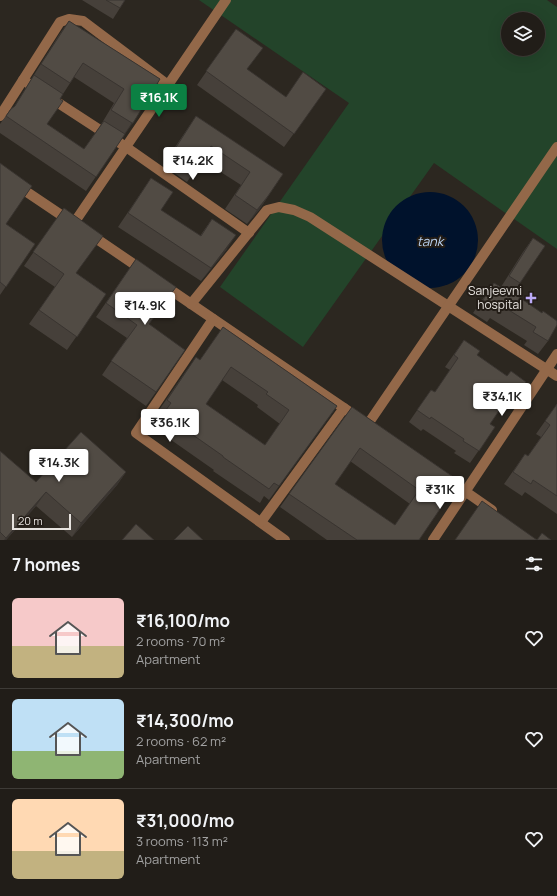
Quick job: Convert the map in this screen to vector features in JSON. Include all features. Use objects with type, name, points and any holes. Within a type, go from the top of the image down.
[{"type":"street","points":[[74,223],[226,0]]},
{"type":"street","points":[[0,116],[60,22],[69,18],[83,21],[89,25],[168,86]]},
{"type":"street","points":[[23,80],[126,147],[248,233]]},
{"type":"street","points":[[0,174],[74,223],[371,427],[448,306],[557,147]]},
{"type":"street","points":[[191,304],[267,210],[279,206],[294,210],[310,217],[557,376]]},
{"type":"street","points":[[213,319],[136,433],[285,540]]},
{"type":"street","points":[[433,540],[557,354]]},
{"type":"street","points":[[261,522],[344,408]]},
{"type":"street","points":[[440,474],[498,514]]},
{"type":"green space","points":[[199,0],[547,0],[557,7],[557,249],[434,163],[303,347],[220,287],[349,103]]},
{"type":"water","name":"tank","points":[[430,192],[448,196],[464,206],[474,222],[478,240],[474,258],[464,274],[448,284],[430,288],[412,284],[396,274],[386,258],[382,240],[386,222],[396,206],[412,196]]},
{"type":"building","points":[[106,0],[125,0],[120,8]]},
{"type":"building","points":[[69,21],[160,79],[133,123],[111,110],[124,89],[83,63],[70,83],[41,64]]},
{"type":"building","points":[[236,29],[263,48],[247,69],[286,97],[303,72],[326,89],[294,134],[206,71]]},
{"type":"building","points":[[34,75],[63,94],[60,99],[63,101],[47,124],[84,149],[104,121],[125,134],[96,177],[6,116],[15,106]]},
{"type":"building","points":[[196,116],[283,174],[257,210],[235,195],[250,172],[211,146],[197,168],[173,152]]},
{"type":"building","points":[[0,163],[32,186],[6,224],[35,244],[6,287],[0,282]]},
{"type":"building","points":[[151,178],[173,192],[161,210],[201,236],[212,219],[236,235],[211,268],[128,213]]},
{"type":"building","points":[[64,208],[103,236],[76,273],[106,294],[77,337],[39,310],[64,274],[33,252]]},
{"type":"building","points":[[533,238],[545,246],[520,283],[509,276]]},
{"type":"building","points":[[136,259],[176,287],[149,324],[185,350],[156,392],[111,361],[137,325],[106,303]]},
{"type":"building","points":[[494,283],[502,288],[503,286],[542,313],[543,311],[557,321],[557,325],[548,341],[533,332],[536,327],[499,304],[497,308],[483,300]]},
{"type":"building","points":[[223,327],[337,406],[279,486],[274,483],[269,489],[163,414],[171,403],[167,400],[196,357],[200,360]],"holes":[[[231,367],[268,392],[266,394],[289,410],[265,445],[206,404]]]},
{"type":"building","points":[[464,340],[480,351],[477,355],[507,376],[511,371],[526,382],[514,399],[509,396],[490,424],[495,427],[479,451],[431,417],[430,419],[417,410],[431,390],[435,392],[458,358],[454,355]]},
{"type":"building","points":[[557,404],[557,496],[533,480],[531,484],[513,472],[525,454],[528,456],[550,425],[545,421]]},
{"type":"building","points":[[352,407],[459,481],[419,540],[357,540],[289,494]],"holes":[[[360,448],[419,490],[395,525],[335,484]]]},
{"type":"building","points":[[81,432],[126,472],[81,523],[46,492],[6,538],[0,532],[0,451],[36,482]]},
{"type":"building","points":[[482,501],[537,540],[455,540]]},
{"type":"building","points":[[136,524],[154,540],[122,540]]},
{"type":"building","points":[[188,526],[203,540],[174,540]]},
{"type":"building","points":[[542,533],[551,540],[537,540]]},
{"type":"place","name":"Sanjeevni hospital","points":[[531,298]]}]
